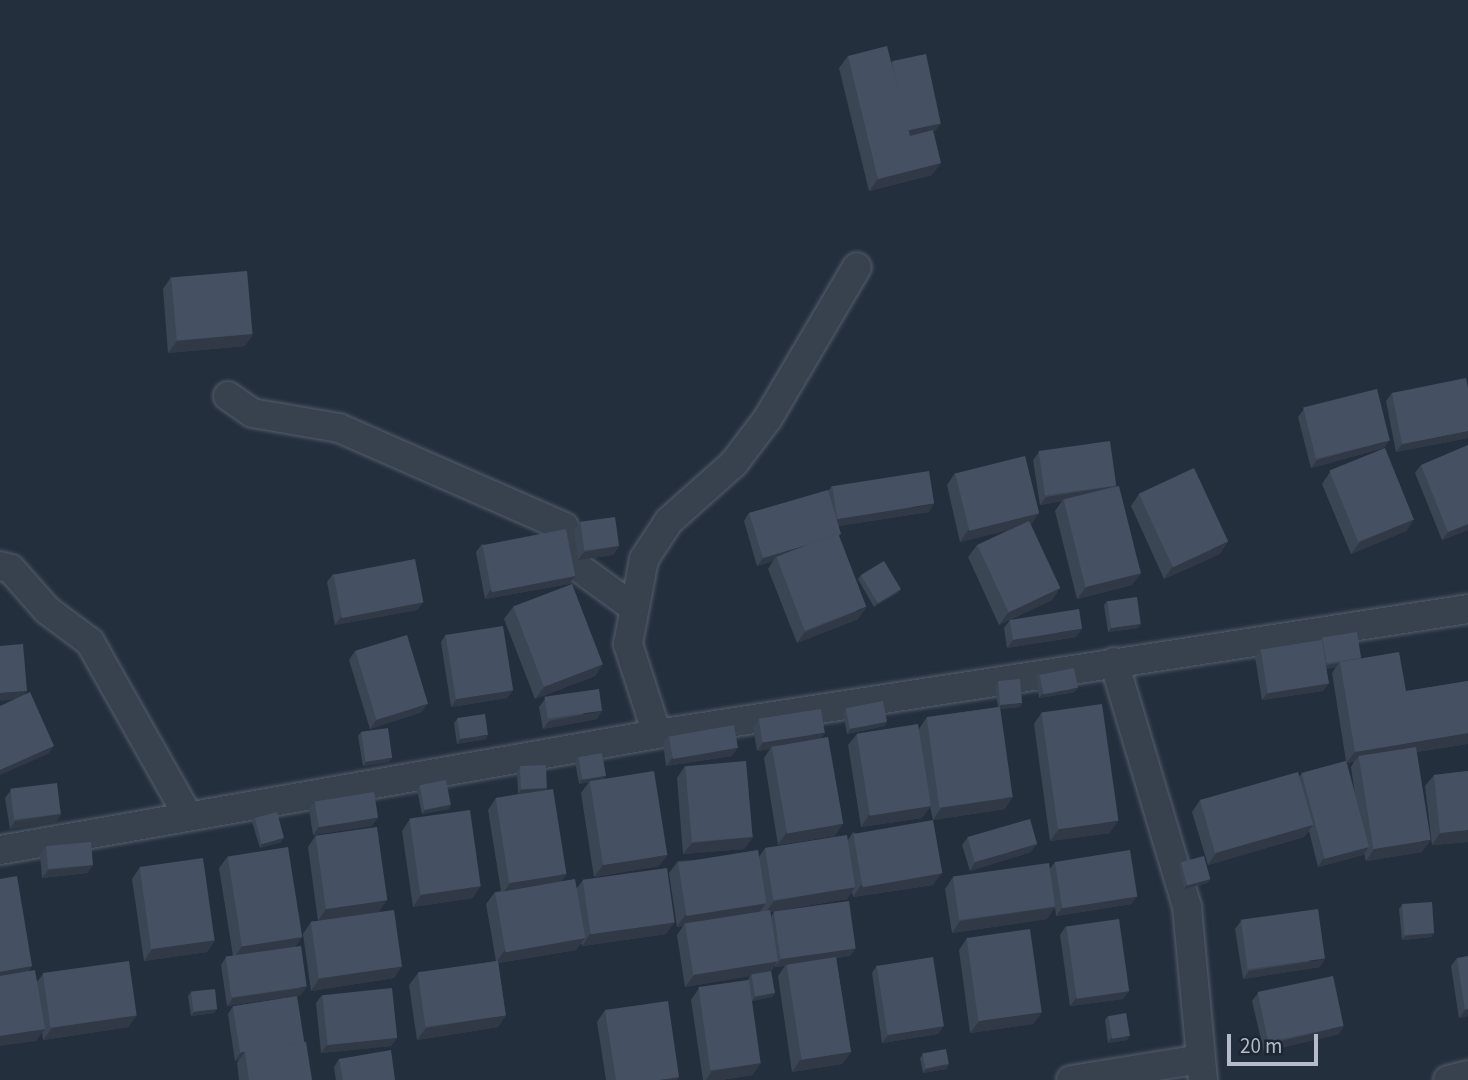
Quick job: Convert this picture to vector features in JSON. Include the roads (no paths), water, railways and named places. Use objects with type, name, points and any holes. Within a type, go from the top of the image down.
[{"type":"street","points":[[657,734],[634,676],[630,605],[645,559],[669,521],[734,463],[768,418],[857,267]]},
{"type":"street","points":[[228,396],[252,413],[339,428],[564,527],[575,565],[630,605]]},
{"type":"street","points":[[0,566],[11,569],[47,610],[90,642],[188,816]]},
{"type":"street","points":[[0,850],[657,734],[1468,609]]},
{"type":"street","points":[[1071,1080],[1201,1069],[1187,907],[1114,662]]},
{"type":"street","points":[[1448,1080],[1468,1075]]}]
